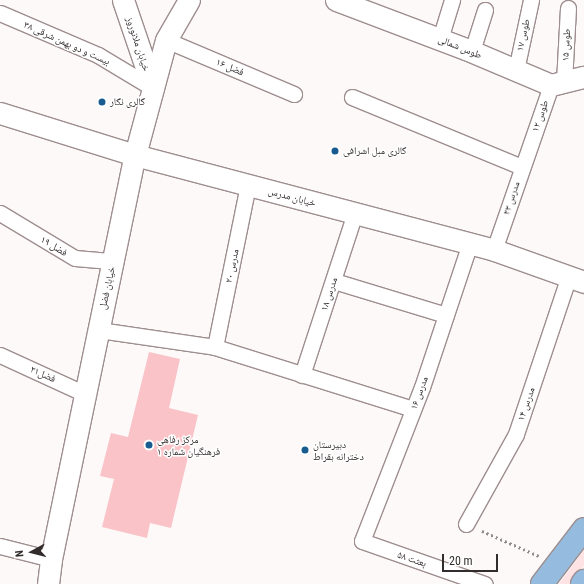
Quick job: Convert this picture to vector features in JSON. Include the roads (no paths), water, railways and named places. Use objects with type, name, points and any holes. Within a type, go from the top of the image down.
[{"type":"main road","points":[[542,584],[584,529]]},
{"type":"street","name":"خیابان ملانوروز","points":[[124,0],[153,88]]},
{"type":"street","name":"خیابان فضل","points":[[48,584],[51,559],[134,155],[166,40],[189,0]]},
{"type":"street","name":"طوس شمالی","points":[[336,0],[472,51],[516,70],[557,84]]},
{"type":"street","points":[[440,39],[452,0]]},
{"type":"street","name":"طوس ۱۷","points":[[516,70],[531,0]]},
{"type":"street","name":"طوس ۱۵","points":[[557,84],[568,8]]},
{"type":"street","points":[[472,51],[485,10]]},
{"type":"street","name":"بیست و دو بهمن شرقی ۳۸","points":[[0,13],[98,55],[153,88]]},
{"type":"street","name":"فضل ۱۶","points":[[166,40],[294,94]]},
{"type":"street","points":[[557,84],[584,77]]},
{"type":"street","name":"طوس ۱۲","points":[[529,146],[557,84]]},
{"type":"street","points":[[352,97],[522,167]]},
{"type":"street","name":"خیابان مدرس","points":[[0,113],[134,155],[494,250],[577,279]]},
{"type":"street","name":"مدرس ۲۳","points":[[494,250],[529,146]]},
{"type":"street","name":"مدرس ۲۰","points":[[215,347],[248,185]]},
{"type":"street","name":"فضل ۱۹","points":[[0,213],[74,258],[112,261]]},
{"type":"street","name":"مدرس ۱۸","points":[[302,374],[355,213]]},
{"type":"street","name":"مدرس ۱۶","points":[[362,541],[414,409],[470,244]]},
{"type":"street","name":"مدرس ۱۴","points":[[466,524],[516,434],[577,279]]},
{"type":"street","points":[[334,280],[446,315]]},
{"type":"street","points":[[98,330],[215,347],[414,409]]},
{"type":"street","name":"فضل۲۱","points":[[0,355],[85,394]]},
{"type":"street","name":"بعثت ۵۸","points":[[362,541],[485,584]]},
{"type":"street","points":[[0,546],[51,559]]},
{"type":"place","name":"گالری نگار","points":[[102,102]]},
{"type":"place","name":"گالری مبل اشرافی","points":[[335,151]]},
{"type":"place","name":"مرکز رفاهی فرهنگیان شماره ۱","points":[[149,445]]},
{"type":"place","name":"دبیرستان دخترانه بقراط","points":[[305,450]]}]
